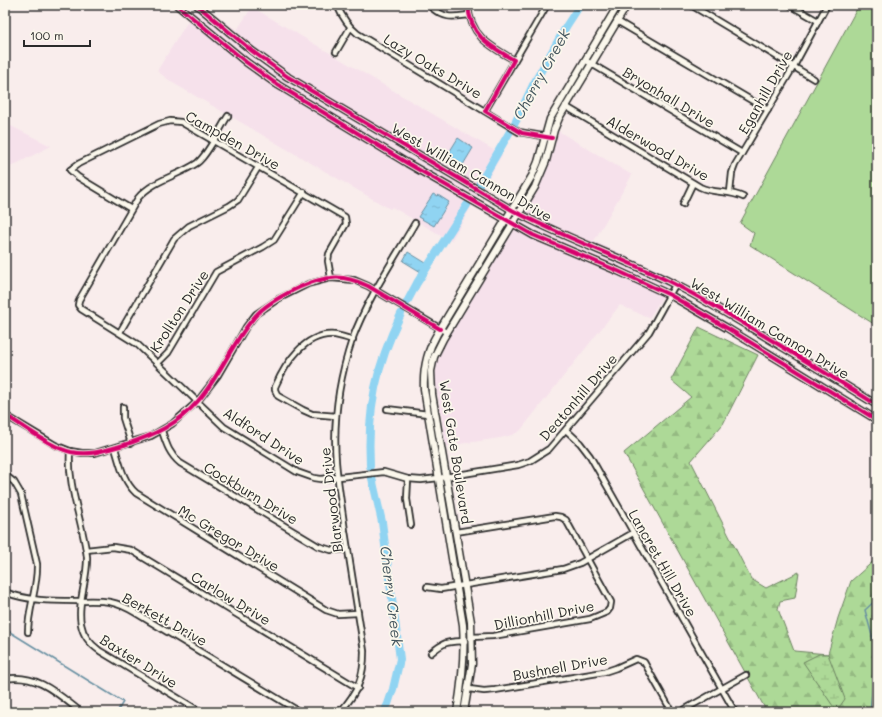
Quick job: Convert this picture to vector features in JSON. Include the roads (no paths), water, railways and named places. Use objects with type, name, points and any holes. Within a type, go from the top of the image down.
[{"type":"main road","name":"West William Cannon Drive","points":[[177,5],[259,72],[331,118],[532,235],[670,295],[728,328],[877,420]]},
{"type":"main road","name":"West William Cannon Drive","points":[[197,5],[269,64],[288,77],[518,214],[541,226],[675,284],[788,350],[877,405]]},
{"type":"main road","name":"West Gate Boulevard","points":[[457,712],[462,682],[464,642],[458,587],[424,389],[424,368],[431,344],[534,172],[553,113],[618,5]]},
{"type":"main road","name":"West Gate Boulevard","points":[[464,712],[469,690],[472,664],[472,637],[465,585],[431,383],[431,371],[434,357],[446,332],[535,187],[543,171],[556,124],[565,106],[627,5]]},
{"type":"main road","points":[[331,118],[338,107]]},
{"type":"main road","points":[[581,256],[585,244]]},
{"type":"main road","points":[[465,286],[473,290]]},
{"type":"street","name":"Lazy Oaks Drive","points":[[337,5],[350,28],[358,34],[522,133],[552,138]]},
{"type":"street","points":[[468,5],[469,15],[473,26],[482,40],[489,46],[514,60]]},
{"type":"street","points":[[485,111],[547,5]]},
{"type":"street","points":[[691,5],[814,79]]},
{"type":"street","points":[[790,5],[818,21]]},
{"type":"street","name":"Eganhill Drive","points":[[730,192],[733,169],[794,66],[827,5]]},
{"type":"street","points":[[432,8],[441,15],[447,17],[469,15]]},
{"type":"street","points":[[617,21],[768,110]]},
{"type":"street","points":[[336,52],[350,28]]},
{"type":"street","name":"Bryonhall Drive","points":[[585,60],[742,153]]},
{"type":"street","name":"Alderwood Drive","points":[[565,106],[693,183],[710,191],[730,192],[743,197]]},
{"type":"street","name":"Aldford Drive","points":[[228,116],[205,155],[198,163],[145,190],[138,198],[78,303],[79,307],[137,344],[224,427],[297,472],[322,479],[384,472],[408,479],[421,480],[439,478]]},
{"type":"street","name":"Campden Drive","points":[[131,209],[74,175],[70,170],[78,164],[154,127],[170,121],[181,122],[304,192],[346,219],[346,224],[329,254],[328,261],[331,278]]},
{"type":"street","points":[[120,332],[178,234],[189,226],[238,200],[259,166]]},
{"type":"street","points":[[684,204],[693,183]]},
{"type":"street","name":"Krollton Drive","points":[[158,363],[168,353],[213,276],[222,268],[274,240],[304,192]]},
{"type":"street","name":"Blarwood Drive","points":[[340,712],[350,701],[358,688],[364,660],[364,651],[335,452],[336,416],[343,374],[352,340],[376,291],[415,223]]},
{"type":"street","points":[[5,415],[55,445],[70,451],[82,453],[95,453],[151,436],[172,424],[198,401],[218,375],[246,327],[256,314],[278,299],[296,290],[315,282],[331,278],[354,280],[376,291],[446,332]]},
{"type":"street","name":"Deatonhill Drive","points":[[439,478],[530,461],[549,449],[646,335],[675,284]]},
{"type":"street","points":[[336,416],[312,414],[302,410],[278,396],[275,387],[289,363],[304,345],[318,338],[330,335],[341,336],[352,340]]},
{"type":"street","points":[[123,407],[123,418],[131,443]]},
{"type":"street","points":[[386,409],[428,414]]},
{"type":"street","name":"Cockburn Drive","points":[[162,430],[168,450],[180,463],[318,546],[331,550],[348,549]]},
{"type":"street","name":"Lancret Hill Drive","points":[[566,430],[585,448],[735,712]]},
{"type":"street","name":"Mc Gregor Drive","points":[[115,448],[128,485],[136,494],[326,610],[338,614],[358,613]]},
{"type":"street","name":"Baxter Drive","points":[[70,451],[70,479],[86,550],[87,564],[80,617],[81,625],[86,638],[95,647],[201,712]]},
{"type":"street","points":[[5,475],[17,486],[23,500],[37,564],[28,632]]},
{"type":"street","points":[[408,479],[408,504],[411,524]]},
{"type":"street","points":[[456,532],[558,516],[566,520],[587,559]]},
{"type":"street","points":[[427,587],[441,589],[458,587],[563,569],[587,559],[633,533]]},
{"type":"street","name":"Carlow Drive","points":[[86,550],[113,547],[131,550],[358,688]]},
{"type":"street","name":"Dillionhill Drive","points":[[472,637],[493,636],[590,619],[604,614],[610,608],[611,602],[587,559]]},
{"type":"street","name":"Berkett Drive","points":[[5,592],[33,599],[111,602],[126,607],[300,712]]},
{"type":"street","points":[[431,653],[442,644],[464,642]]},
{"type":"street","name":"Bushnell Drive","points":[[469,690],[494,690],[604,672],[636,659],[644,662],[672,712]]},
{"type":"street","points":[[680,712],[746,675]]},
{"type":"street","points":[[5,679],[24,678],[39,682],[64,697],[82,712]]},
{"type":"water","points":[[458,138],[473,148],[461,168],[445,159]]},
{"type":"water","points":[[433,194],[438,195],[449,202],[434,226],[418,217]]},
{"type":"water","points":[[408,252],[426,263],[421,272],[403,261]]},
{"type":"waterway","name":"Cherry Creek","points":[[479,185],[516,121],[533,85],[580,5]]},
{"type":"waterway","name":"Cherry Creek","points":[[407,302],[417,283],[467,205]]},
{"type":"waterway","name":"Cherry Creek","points":[[370,466],[370,426],[375,388],[385,352],[401,314]]},
{"type":"waterway","name":"Cherry Creek","points":[[372,478],[382,522],[400,659],[393,689],[384,712]]},
{"type":"waterway","points":[[870,712],[876,654],[865,610],[877,599]]},
{"type":"waterway","points":[[5,629],[123,702],[117,712]]}]
